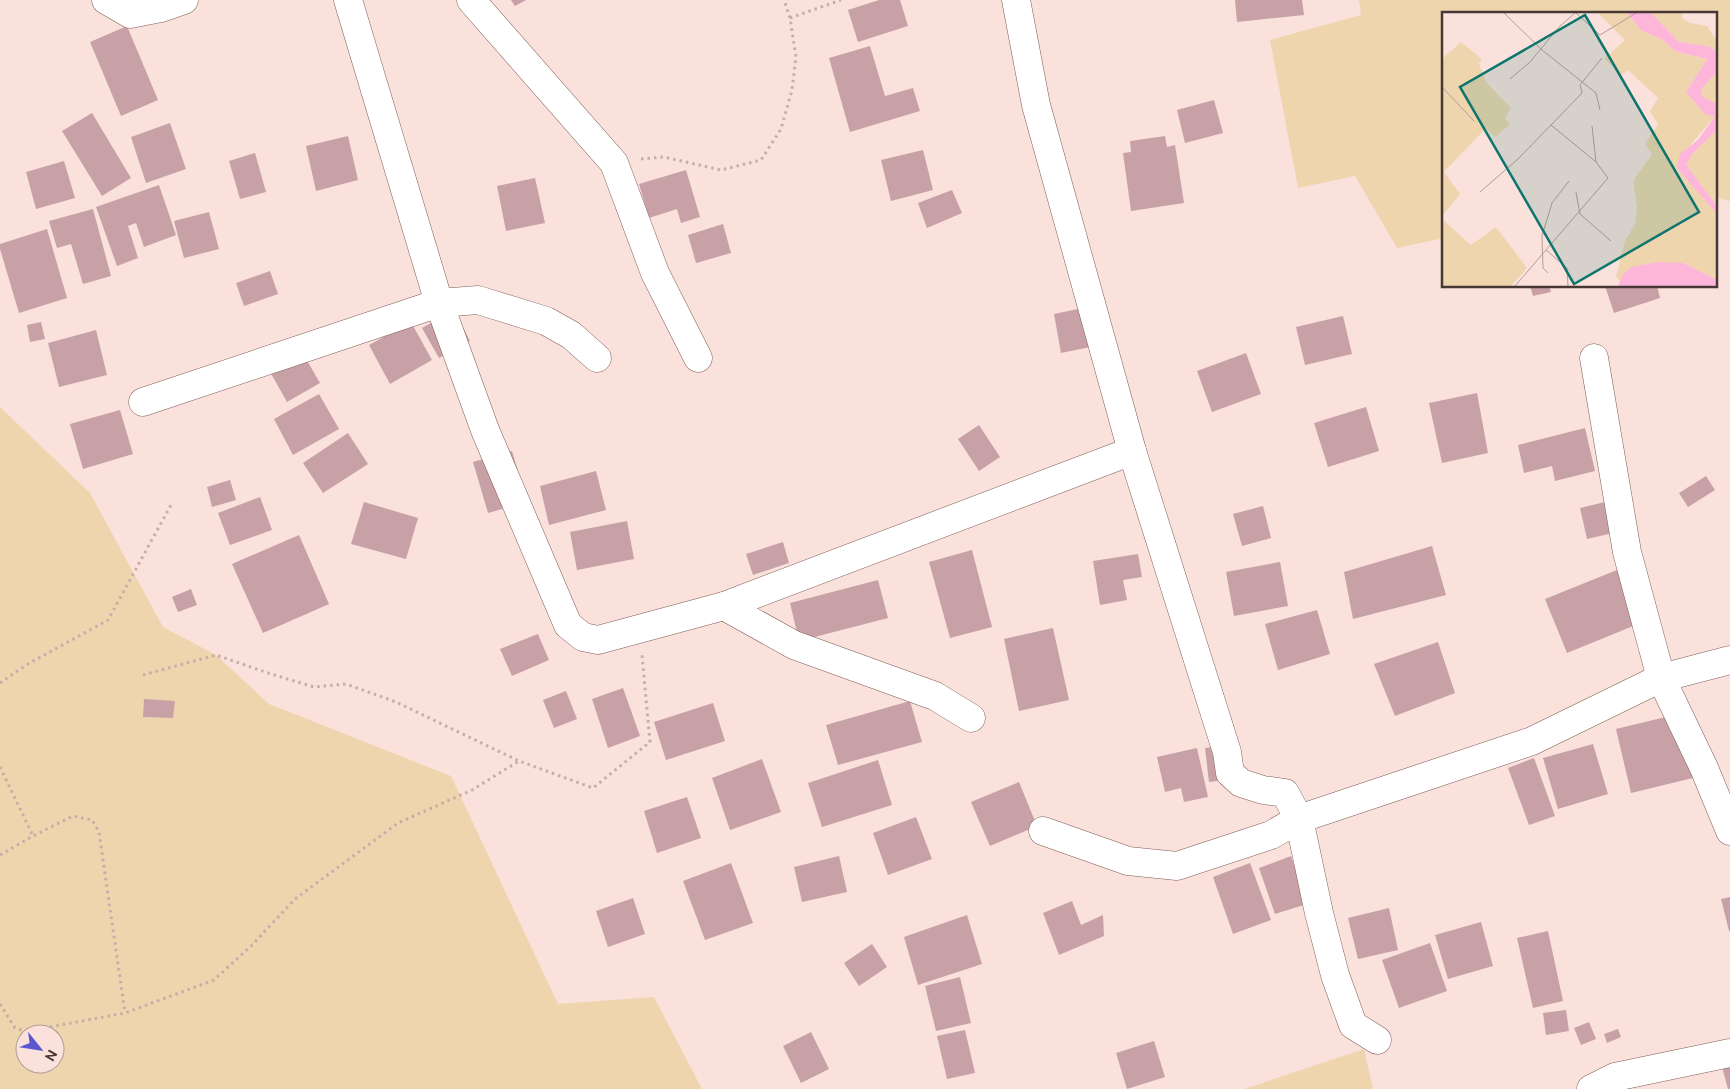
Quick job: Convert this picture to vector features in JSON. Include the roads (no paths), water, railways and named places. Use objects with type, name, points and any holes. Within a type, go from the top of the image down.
[{"type":"street","points":[[106,0],[130,14],[161,8],[184,0]]},
{"type":"street","points":[[348,0],[439,303],[485,430],[568,625],[583,637],[598,640],[639,627],[724,606],[1132,451]]},
{"type":"street","points":[[471,0],[614,163],[655,273],[698,358]]},
{"type":"street","points":[[1016,0],[1036,105],[1132,451],[1227,752],[1230,773],[1241,783],[1263,790],[1285,793],[1299,819],[1318,914],[1335,975],[1353,1025],[1377,1040]]},
{"type":"street","points":[[143,402],[439,303],[478,300],[546,321],[571,335],[597,358]]},
{"type":"street","points":[[1594,358],[1627,552],[1662,678],[1704,768],[1730,831]]},
{"type":"street","points":[[724,606],[794,645],[935,696],[971,718]]},
{"type":"street","points":[[1043,831],[1128,861],[1177,866],[1271,835],[1299,819],[1532,741],[1662,678],[1730,660]]},
{"type":"street","points":[[1590,1089],[1615,1077],[1730,1052]]}]
